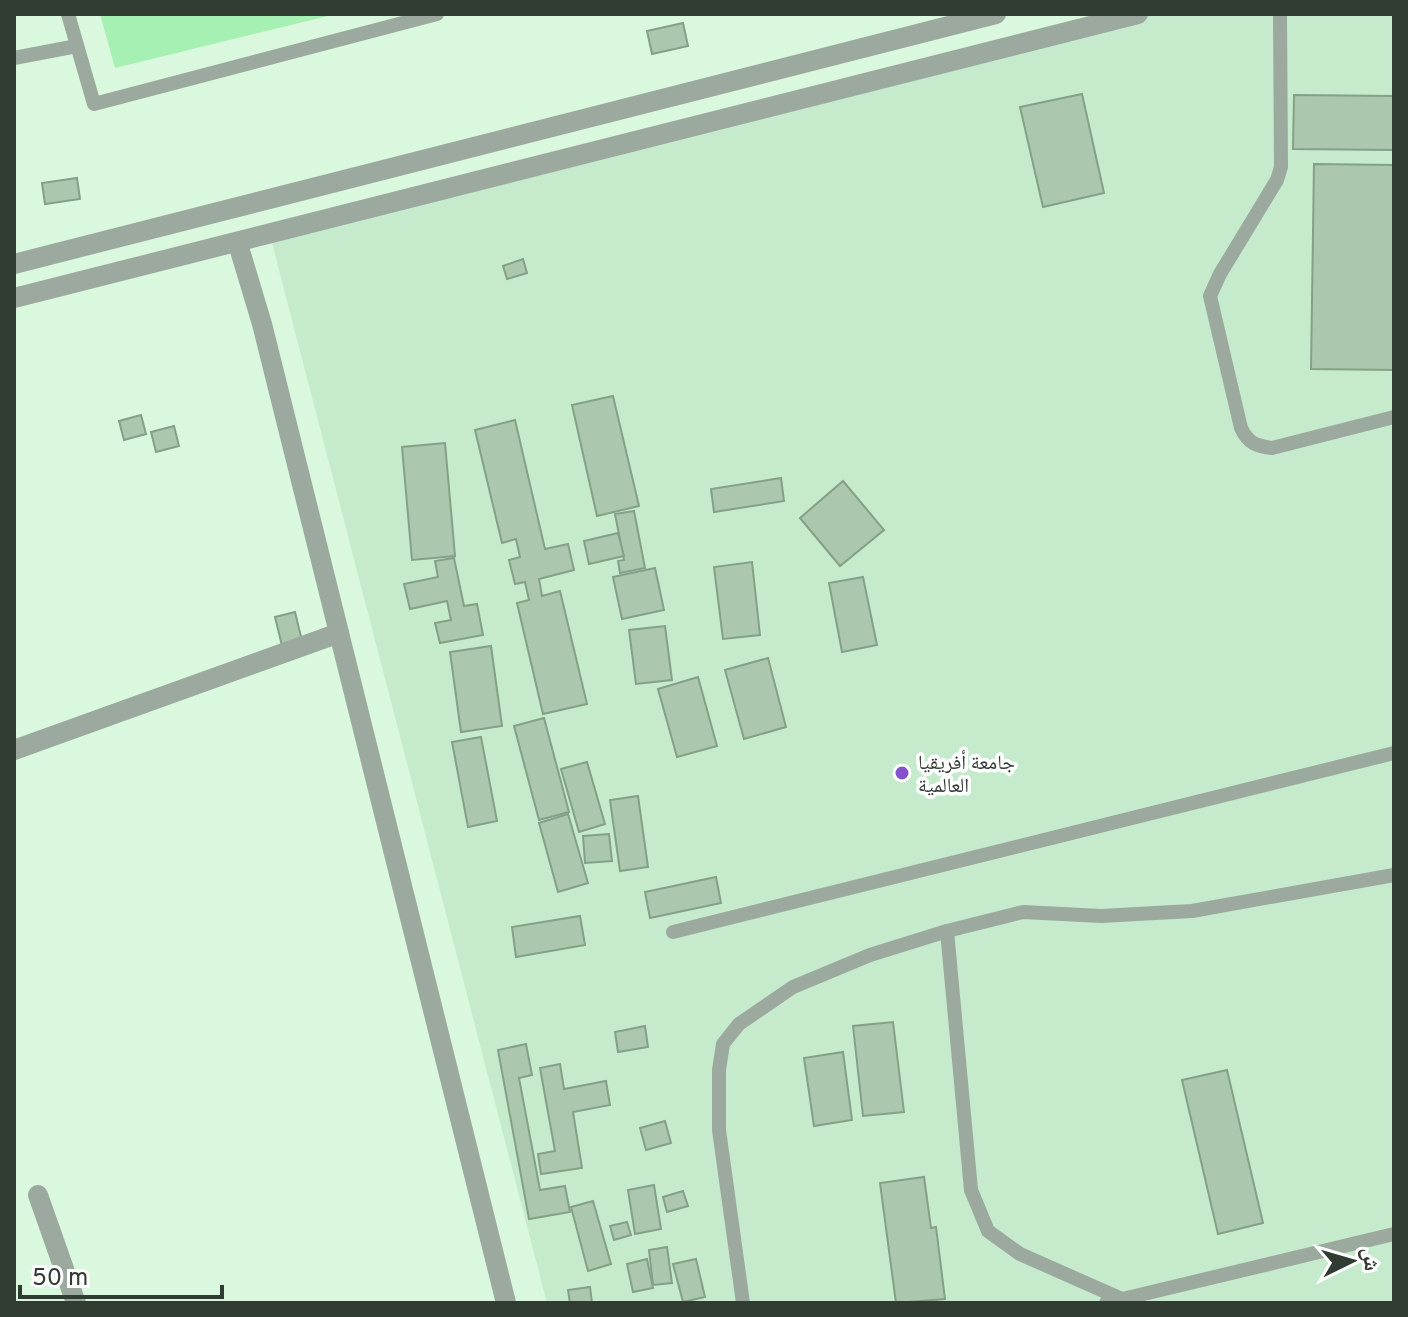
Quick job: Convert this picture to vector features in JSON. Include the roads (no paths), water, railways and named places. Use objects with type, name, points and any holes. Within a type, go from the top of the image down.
[{"type":"street","points":[[14,264],[996,14]]},
{"type":"street","points":[[14,298],[238,244],[1138,14]]},
{"type":"street","points":[[238,244],[262,324],[506,1303]]},
{"type":"street","points":[[14,750],[339,633]]},
{"type":"street","points":[[38,1195],[76,1303]]},
{"type":"lane","points":[[68,14],[94,104],[437,14]]},
{"type":"lane","points":[[1280,14],[1281,167],[1277,180],[1210,296],[1241,428],[1247,440],[1272,448],[1394,417]]},
{"type":"lane","points":[[14,58],[77,46]]},
{"type":"lane","points":[[673,932],[1394,753]]},
{"type":"lane","points":[[743,1303],[719,1130],[719,1070],[723,1044],[739,1024],[793,987],[870,955],[1023,912],[1101,916],[1192,911],[1394,875]]},
{"type":"lane","points":[[947,931],[971,1190],[988,1231],[1020,1254],[1124,1300]]},
{"type":"lane","points":[[1106,1303],[1394,1234]]},
{"type":"place","name":"جامعة أفريقيا العالمية","points":[[902,773]]}]
